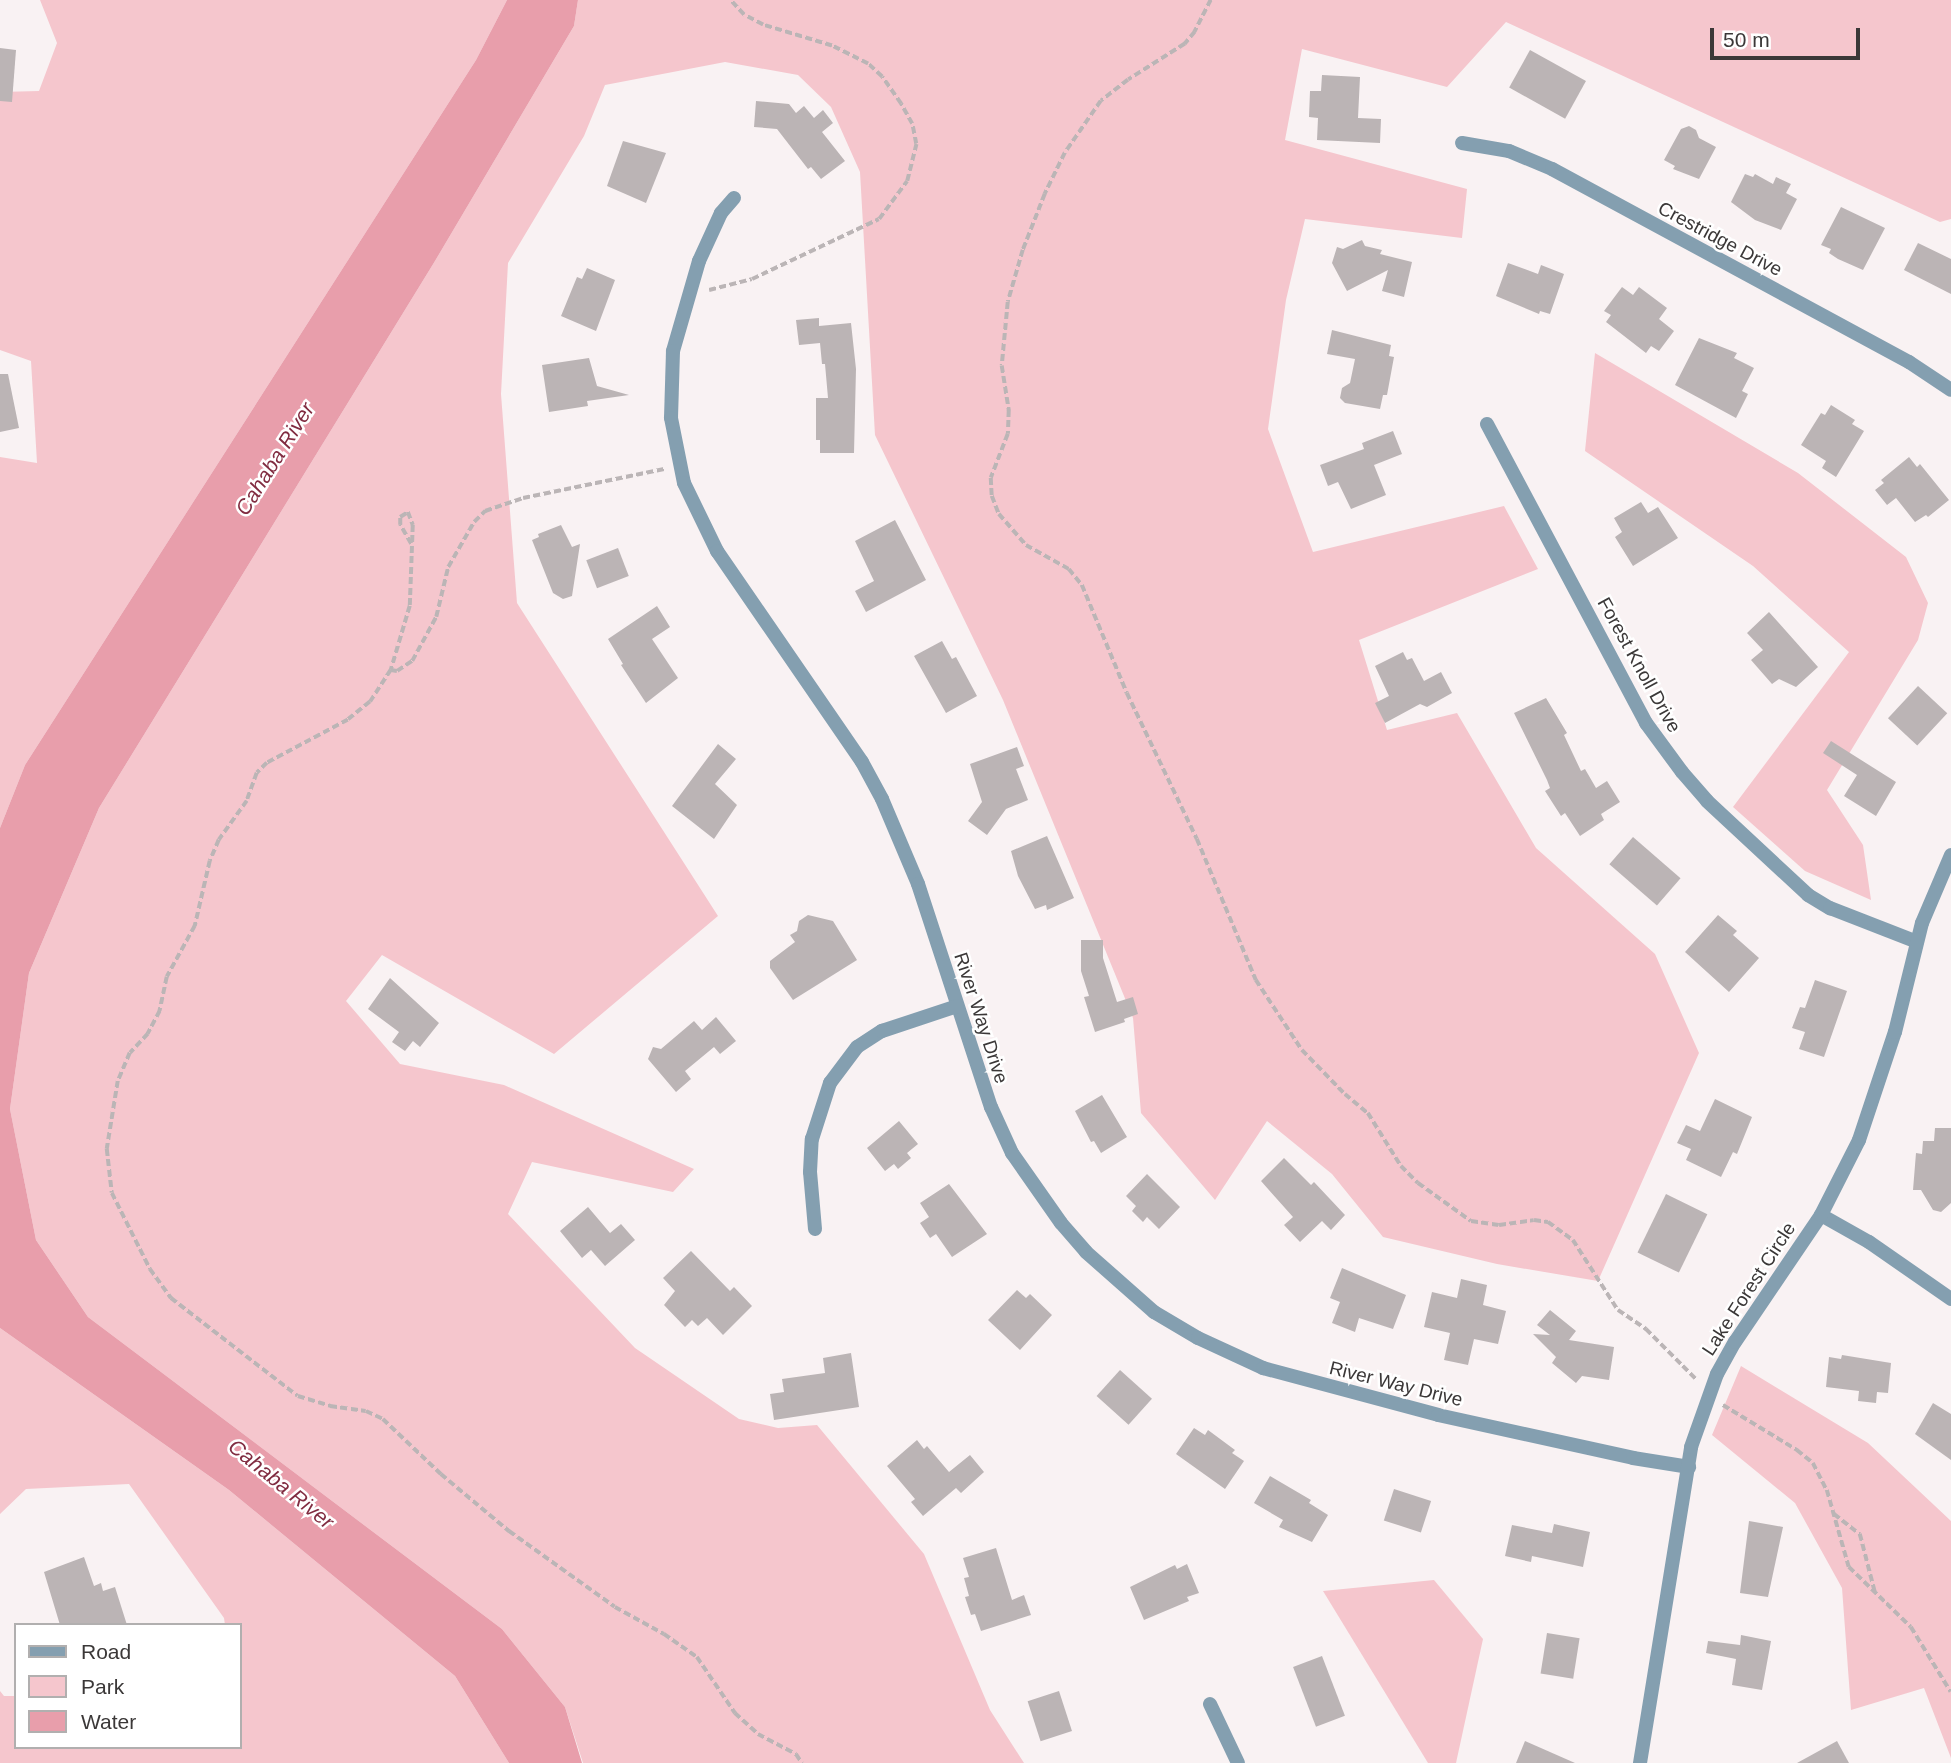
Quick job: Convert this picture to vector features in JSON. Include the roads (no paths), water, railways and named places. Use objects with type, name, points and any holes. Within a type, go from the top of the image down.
[{"type":"street","name":"Crestridge Drive","points":[[1462,143],[1509,151],[1552,169],[1909,362],[1951,390]]},
{"type":"street","name":"River Way Drive","points":[[733,198],[709,235],[676,341],[670,383],[671,418],[680,466],[696,513],[712,543],[862,762],[882,799],[918,884],[991,1107],[1012,1153],[1054,1214],[1086,1252],[1154,1312],[1231,1355],[1312,1383],[1633,1458],[1689,1467]]},
{"type":"street","name":"Forest Knoll Drive","points":[[1487,424],[1646,723],[1682,772],[1707,802],[1808,895],[1830,908],[1917,942]]},
{"type":"street","name":"Lake Forest Circle","points":[[1640,1763],[1691,1447],[1710,1393],[1735,1342],[1821,1215],[1860,1140],[1875,1100],[1922,923],[1951,855]]},
{"type":"street","points":[[815,1229],[810,1172],[811,1139],[830,1083],[857,1047],[882,1031],[957,1006]]},
{"type":"street","points":[[1821,1215],[1869,1242],[1951,1299]]},
{"type":"street","points":[[1210,1704],[1238,1763]]},
{"type":"water","name":"Cahaba River","points":[[507,0],[578,0],[574,26],[435,261],[99,808],[29,973],[10,1109],[36,1240],[88,1317],[502,1629],[565,1707],[582,1763],[509,1763],[455,1676],[229,1490],[0,1328],[0,828],[25,765],[476,60]]}]
